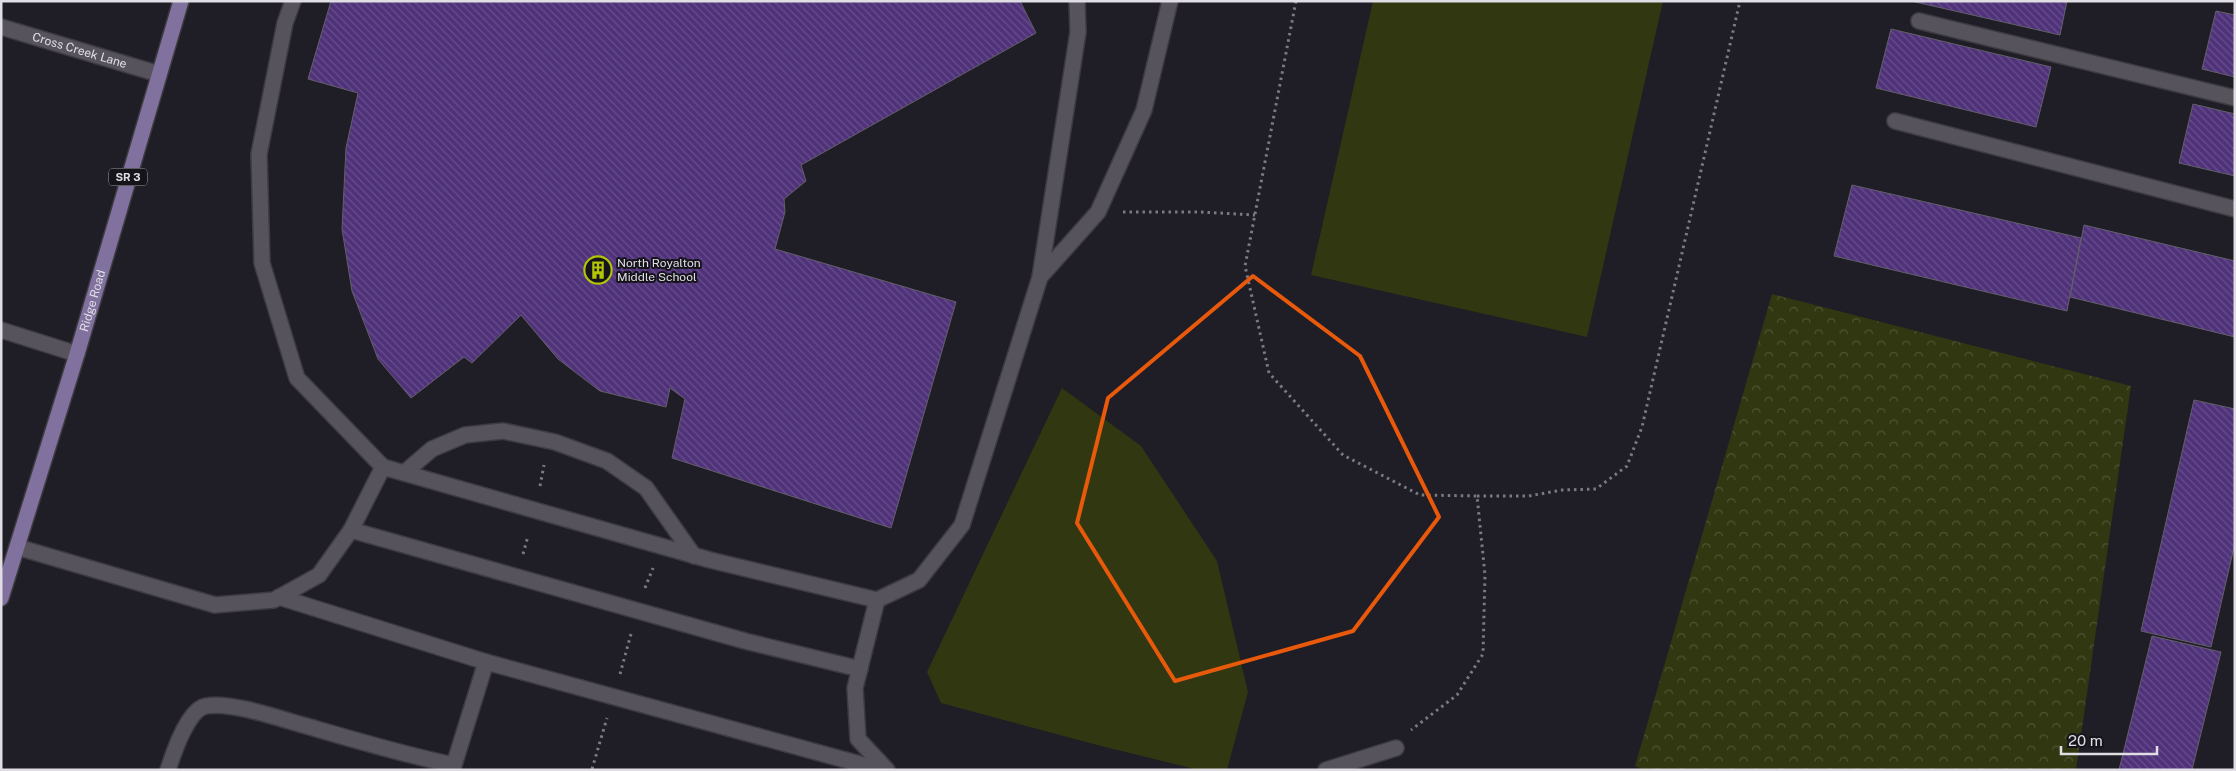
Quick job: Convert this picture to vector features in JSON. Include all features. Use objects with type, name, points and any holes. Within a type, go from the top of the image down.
[{"type":"main road","name":"Ridge Road","points":[[1,598],[77,354],[181,1]]},
{"type":"street","points":[[293,1],[286,23],[259,154],[262,263],[297,378],[383,467],[694,556],[877,600],[919,580],[962,525],[1040,277],[1078,32],[1077,1]]},
{"type":"street","points":[[1040,277],[1098,212],[1144,110],[1170,1]]},
{"type":"street","points":[[1919,21],[2235,98]]},
{"type":"street","name":"Cross Creek Lane","points":[[1,27],[159,74]]},
{"type":"street","points":[[1895,121],[2235,209]]},
{"type":"street","points":[[1,330],[77,354]]},
{"type":"street","points":[[404,473],[432,449],[465,435],[503,431],[555,442],[607,461],[646,488],[694,556]]},
{"type":"street","points":[[17,547],[214,605],[274,600],[319,575],[351,530],[383,467]]},
{"type":"street","points":[[351,530],[745,641],[860,669]]},
{"type":"street","points":[[280,597],[486,662],[882,770]]},
{"type":"street","points":[[877,600],[855,688],[858,740],[887,770]]},
{"type":"street","points":[[168,770],[192,715],[204,706],[241,708],[404,754],[454,765],[486,662]]},
{"type":"street","points":[[1326,770],[1396,748]]},
{"type":"path","points":[[1296,1],[1245,266],[1269,374],[1343,455],[1420,495],[1477,496],[1529,496],[1562,490],[1596,489],[1627,466],[1642,427],[1740,1]]},
{"type":"path","points":[[1131,212],[1200,212],[1255,215]]},
{"type":"path","points":[[540,489],[545,464]]},
{"type":"path","points":[[1396,748],[1413,727],[1457,695],[1482,654],[1485,575],[1477,496]]},
{"type":"path","points":[[524,552],[528,536]]},
{"type":"path","points":[[648,581],[655,562]]},
{"type":"highlighted area","points":[[1253,276],[1360,356],[1439,517],[1353,631],[1175,681],[1077,523],[1108,398]]},
{"type":"green space","points":[[1373,1],[1663,1],[1587,337],[1311,275]]},
{"type":"green space","points":[[1772,294],[2131,386],[2076,770],[1644,770],[1635,766]]},
{"type":"green space","points":[[1062,388],[1141,446],[1217,561],[1248,692],[1227,770],[1199,770],[941,703],[927,672]]},
{"type":"building","name":"North Royalton Middle School","points":[[331,1],[1020,1],[1036,33],[801,165],[806,181],[784,199],[785,212],[775,249],[956,302],[891,528],[672,458],[685,399],[670,388],[666,407],[600,391],[558,359],[521,315],[472,363],[464,357],[411,398],[378,359],[352,291],[342,229],[346,148],[358,93],[308,79]]},
{"type":"building","points":[[1911,1],[2067,1],[2060,35]]},
{"type":"building","points":[[2216,11],[2235,15],[2235,77],[2202,69]]},
{"type":"building","points":[[1891,29],[2051,67],[2036,127],[1876,88]]},
{"type":"building","points":[[2193,104],[2235,114],[2235,176],[2179,163]]},
{"type":"building","points":[[1852,185],[2081,238],[2067,311],[1834,256]]},
{"type":"building","points":[[2084,225],[2235,261],[2235,337],[2070,297]]},
{"type":"building","points":[[2194,400],[2235,409],[2235,543],[2211,647],[2141,631]]},
{"type":"building","points":[[2152,636],[2221,652],[2192,770],[2119,770]]},
{"type":"place","name":"North Royalton Middle School","points":[[598,270]]}]
